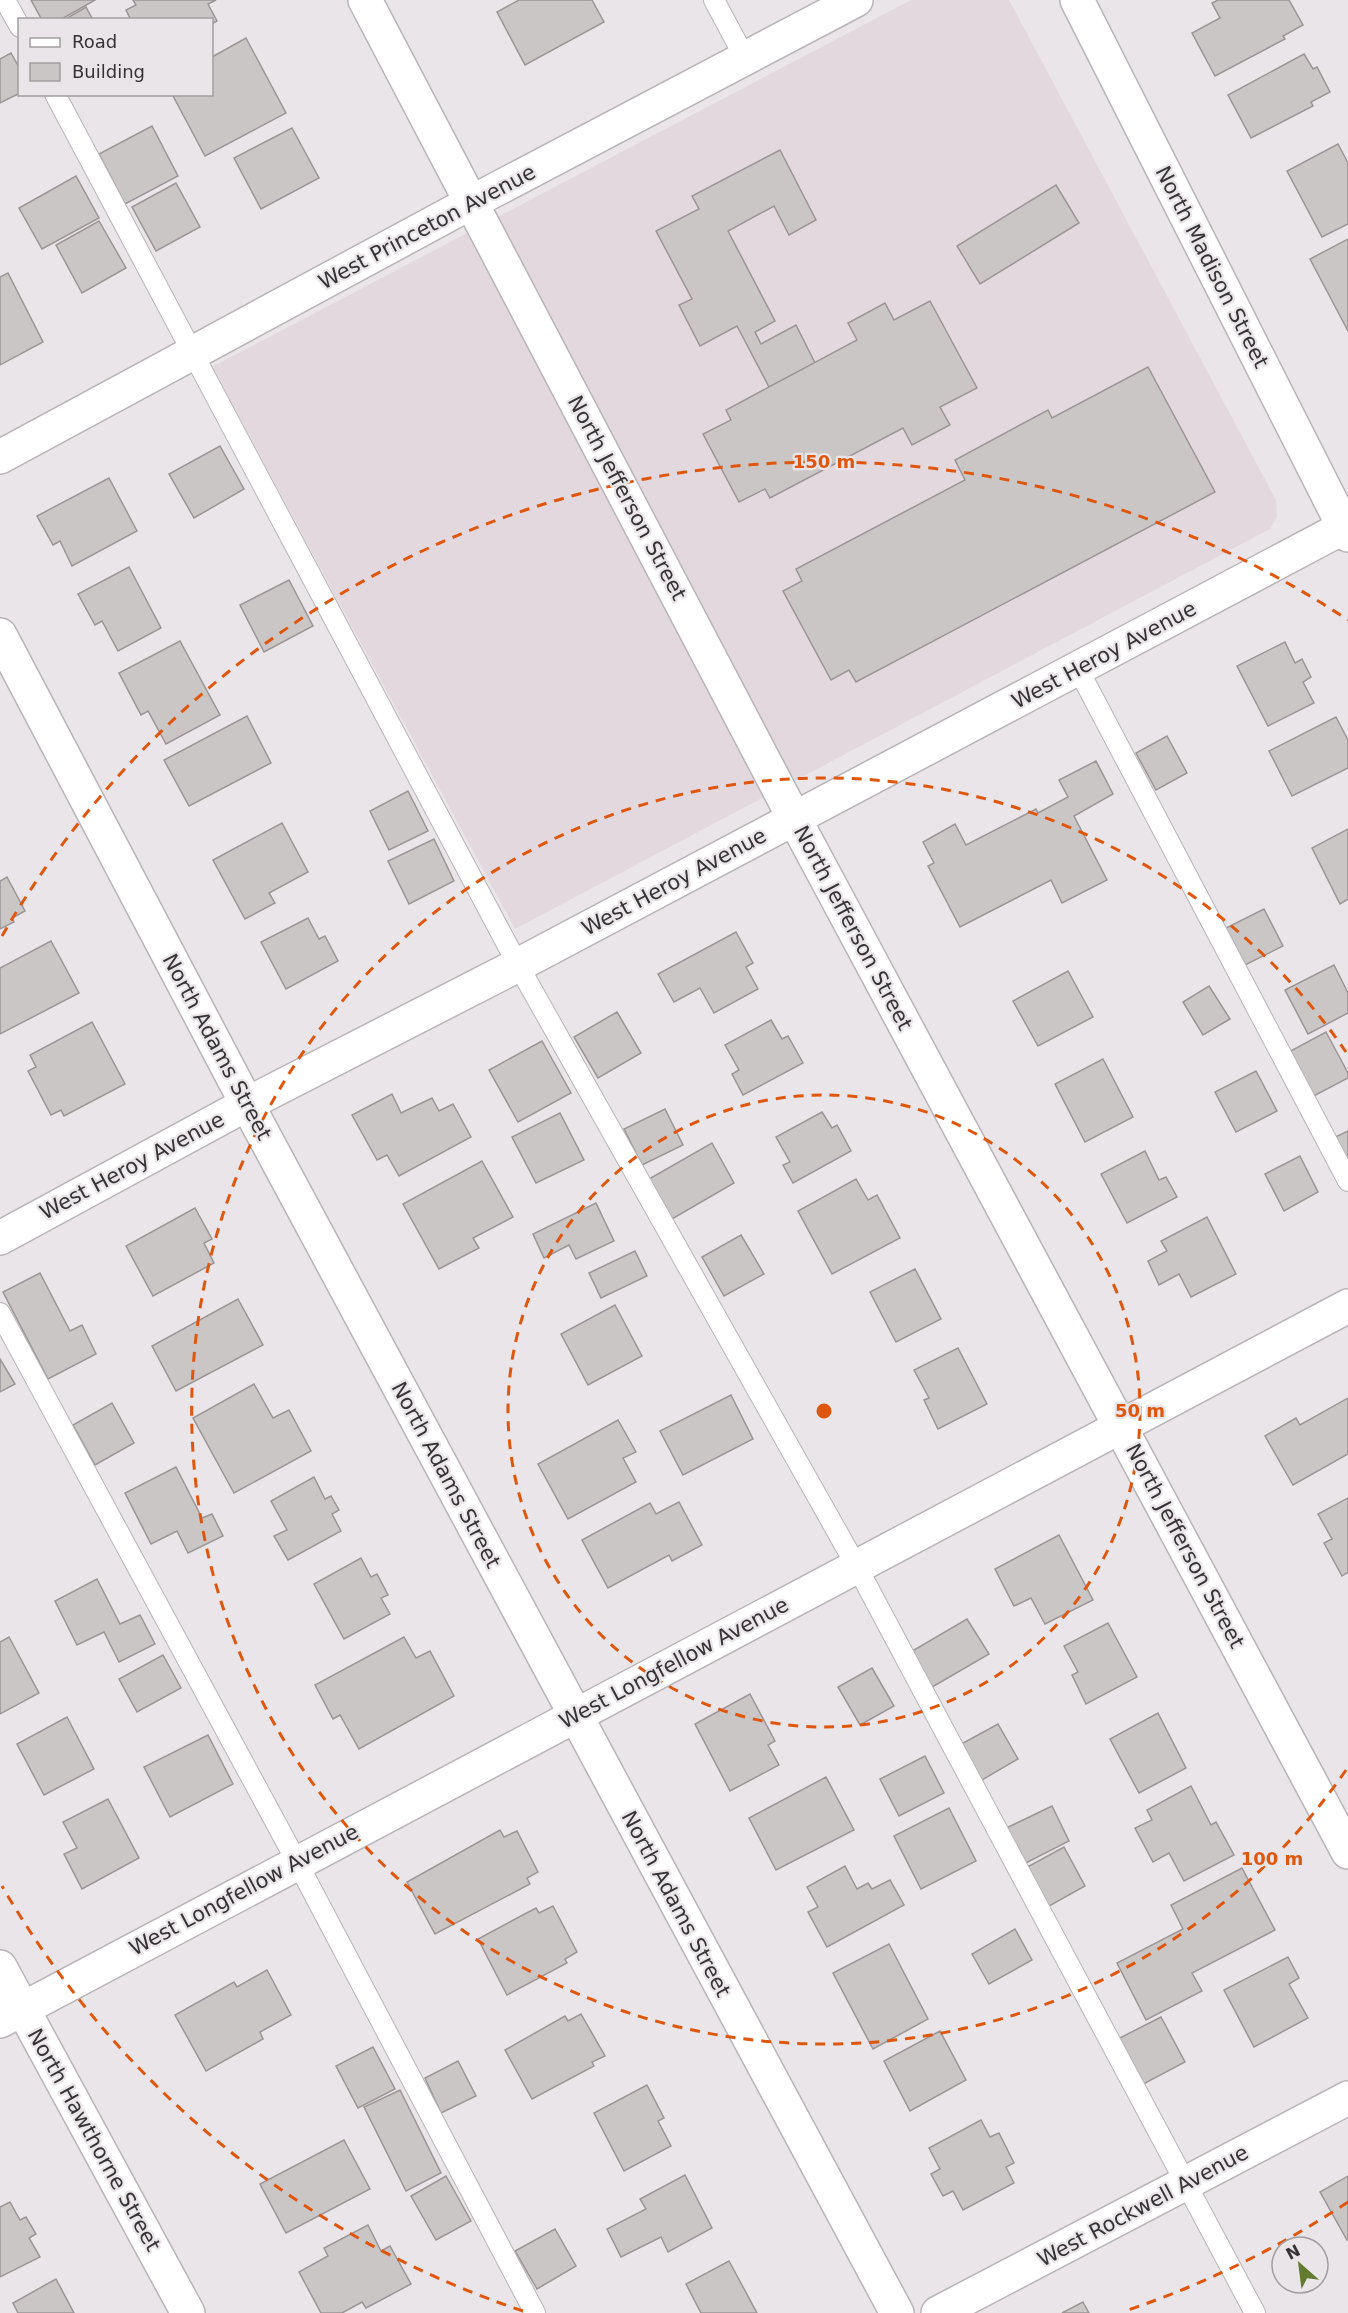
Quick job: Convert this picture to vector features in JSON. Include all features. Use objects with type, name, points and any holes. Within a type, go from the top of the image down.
[{"type":"street","name":"North Jefferson Street","points":[[365,0],[794,818],[1348,1852]]},
{"type":"street","name":"West Princeton Avenue","points":[[0,457],[472,202],[856,0]]},
{"type":"street","name":"North Madison Street","points":[[1077,0],[1347,529]]},
{"type":"street","name":"West Heroy Avenue","points":[[0,1238],[247,1104],[518,965],[1347,529]]},
{"type":"street","name":"North Adams Street","points":[[0,635],[574,1716],[897,2313]]},
{"type":"street","name":"West Longfellow Avenue","points":[[11,2015],[1348,1306]]},
{"type":"street","name":"North Hawthorne Street","points":[[0,1967],[11,2015],[188,2313]]},
{"type":"street","name":"West Rockwell Avenue","points":[[938,2313],[1348,2098]]},
{"type":"lane","points":[[5,0],[18,23]]},
{"type":"lane","points":[[714,0],[745,58]]},
{"type":"lane","points":[[57,96],[518,965],[857,1566],[1255,2313]]},
{"type":"lane","points":[[1078,669],[1348,1181]]},
{"type":"lane","points":[[0,1313],[297,1862],[535,2313]]},
{"type":"shaded area","points":[[911,0],[1009,0],[1276,500],[1277,517],[1270,529],[515,929],[212,367]]},
{"type":"building","points":[[31,0],[95,0],[64,18],[41,18]]},
{"type":"building","points":[[133,0],[216,0],[208,4],[217,21],[213,23],[213,18],[130,18],[126,10],[136,5]]},
{"type":"building","points":[[519,0],[592,0],[604,22],[525,65],[497,12]]},
{"type":"building","points":[[1218,0],[1289,0],[1303,25],[1283,36],[1285,39],[1215,76],[1192,33],[1220,18],[1212,3]]},
{"type":"building","points":[[86,7],[92,18],[67,18]]},
{"type":"building","points":[[246,38],[286,113],[205,156],[173,96],[213,96],[213,56]]},
{"type":"building","points":[[11,53],[18,65],[18,94],[0,103],[0,59]]},
{"type":"building","points":[[1304,54],[1313,69],[1317,67],[1330,92],[1311,102],[1313,106],[1251,138],[1228,95]]},
{"type":"building","points":[[152,126],[178,176],[125,204],[99,154]]},
{"type":"building","points":[[292,128],[319,178],[261,209],[234,158]]},
{"type":"building","points":[[1338,144],[1348,163],[1348,224],[1322,237],[1287,171]]},
{"type":"building","points":[[780,150],[816,220],[789,235],[774,206],[728,231],[775,321],[755,332],[761,344],[796,325],[815,363],[769,387],[737,326],[700,346],[679,305],[692,299],[656,231],[699,209],[692,196]]},
{"type":"building","points":[[76,176],[99,218],[42,249],[19,208]]},
{"type":"building","points":[[176,183],[200,227],[156,251],[132,207]]},
{"type":"building","points":[[1056,185],[1079,223],[980,284],[957,246]]},
{"type":"building","points":[[99,221],[126,268],[82,293],[56,245]]},
{"type":"building","points":[[1348,239],[1348,331],[1310,259]]},
{"type":"building","points":[[8,273],[43,342],[0,365],[0,277]]},
{"type":"building","points":[[930,301],[977,388],[940,407],[950,425],[912,445],[903,428],[770,498],[765,489],[739,502],[703,434],[731,420],[726,410],[857,340],[848,323],[885,303],[894,320]]},
{"type":"building","points":[[1148,367],[1215,492],[856,682],[849,670],[831,680],[783,591],[802,581],[796,569],[965,480],[955,460],[1048,410],[1052,418]]},
{"type":"building","points":[[220,446],[244,489],[194,518],[169,474]]},
{"type":"building","points":[[109,478],[137,531],[72,566],[60,541],[53,545],[37,516]]},
{"type":"building","points":[[129,567],[161,628],[118,651],[102,621],[95,625],[78,594]]},
{"type":"building","points":[[289,580],[313,626],[264,652],[240,605]]},
{"type":"building","points":[[180,641],[220,715],[166,744],[148,711],[141,715],[119,673]]},
{"type":"building","points":[[1285,642],[1295,663],[1302,659],[1311,677],[1303,682],[1314,703],[1268,726],[1237,666]]},
{"type":"building","points":[[247,716],[271,763],[189,806],[164,760]]},
{"type":"building","points":[[1336,717],[1348,740],[1348,768],[1292,796],[1269,751]]},
{"type":"building","points":[[1167,736],[1187,773],[1156,790],[1136,753]]},
{"type":"building","points":[[1096,761],[1113,794],[1074,816],[1107,880],[1062,903],[1051,880],[960,927],[928,866],[934,863],[923,842],[955,824],[966,845],[1036,809],[1038,813],[1068,797],[1059,780]]},
{"type":"building","points":[[408,791],[428,831],[389,850],[370,811]]},
{"type":"building","points":[[282,823],[308,872],[269,893],[275,903],[245,919],[213,860]]},
{"type":"building","points":[[1348,829],[1348,899],[1340,904],[1312,848]]},
{"type":"building","points":[[434,839],[454,881],[409,904],[388,861]]},
{"type":"building","points":[[7,877],[25,911],[12,918],[14,922],[0,929],[0,881]]},
{"type":"building","points":[[1264,909],[1283,946],[1241,967],[1222,930]]},
{"type":"building","points":[[308,918],[319,939],[325,936],[338,961],[286,989],[261,942]]},
{"type":"building","points":[[736,932],[753,963],[746,967],[758,989],[714,1013],[700,988],[674,1002],[658,974]]},
{"type":"building","points":[[51,941],[79,993],[0,1034],[0,968]]},
{"type":"building","points":[[1334,965],[1348,993],[1348,1013],[1308,1034],[1285,990]]},
{"type":"building","points":[[1068,971],[1093,1017],[1038,1046],[1013,1001]]},
{"type":"building","points":[[1209,986],[1230,1019],[1203,1035],[1183,1002]]},
{"type":"building","points":[[617,1012],[641,1053],[598,1078],[574,1037]]},
{"type":"building","points":[[771,1020],[782,1039],[788,1036],[803,1063],[743,1095],[732,1074],[739,1070],[725,1045]]},
{"type":"building","points":[[92,1022],[125,1084],[64,1116],[61,1110],[51,1115],[28,1071],[36,1067],[30,1055]]},
{"type":"building","points":[[1326,1032],[1348,1073],[1348,1078],[1308,1099],[1285,1054]]},
{"type":"building","points":[[542,1041],[571,1093],[518,1122],[489,1070]]},
{"type":"building","points":[[1103,1059],[1133,1117],[1085,1142],[1055,1084]]},
{"type":"building","points":[[1256,1071],[1277,1111],[1236,1132],[1215,1092]]},
{"type":"building","points":[[392,1094],[401,1113],[432,1098],[439,1111],[453,1104],[471,1137],[399,1176],[387,1155],[377,1160],[352,1115]]},
{"type":"building","points":[[665,1109],[683,1145],[642,1165],[624,1129]]},
{"type":"building","points":[[822,1112],[832,1128],[837,1125],[851,1151],[793,1183],[783,1165],[790,1162],[776,1137]]},
{"type":"building","points":[[560,1113],[584,1160],[536,1183],[512,1137]]},
{"type":"building","points":[[1348,1131],[1348,1173],[1331,1139]]},
{"type":"building","points":[[712,1143],[734,1183],[672,1219],[649,1179]]},
{"type":"building","points":[[1145,1151],[1159,1180],[1166,1177],[1177,1197],[1127,1223],[1101,1174]]},
{"type":"building","points":[[1300,1156],[1318,1192],[1284,1211],[1265,1174]]},
{"type":"building","points":[[482,1161],[513,1217],[473,1238],[479,1248],[439,1269],[403,1204]]},
{"type":"building","points":[[856,1179],[868,1200],[877,1195],[900,1238],[832,1274],[798,1211]]},
{"type":"building","points":[[596,1203],[614,1241],[576,1259],[569,1245],[544,1258],[533,1234]]},
{"type":"building","points":[[195,1208],[212,1239],[204,1243],[214,1263],[153,1296],[126,1246]]},
{"type":"building","points":[[1207,1217],[1236,1274],[1191,1297],[1179,1274],[1159,1285],[1148,1261],[1167,1251],[1161,1241]]},
{"type":"building","points":[[741,1235],[764,1274],[724,1296],[702,1257]]},
{"type":"building","points":[[635,1251],[647,1276],[601,1298],[589,1273]]},
{"type":"building","points":[[915,1269],[941,1319],[896,1342],[870,1292]]},
{"type":"building","points":[[40,1273],[70,1331],[82,1325],[96,1354],[48,1379],[3,1292]]},
{"type":"building","points":[[238,1299],[263,1345],[176,1391],[152,1346]]},
{"type":"building","points":[[615,1305],[642,1356],[588,1385],[561,1334]]},
{"type":"building","points":[[958,1348],[987,1404],[938,1429],[924,1400],[929,1398],[914,1370]]},
{"type":"building","points":[[0,1359],[15,1384],[0,1392]]},
{"type":"building","points":[[254,1384],[273,1418],[289,1410],[311,1451],[234,1493],[193,1418]]},
{"type":"building","points":[[731,1395],[753,1439],[683,1475],[660,1431]]},
{"type":"building","points":[[1348,1398],[1348,1454],[1293,1485],[1265,1436],[1296,1418],[1300,1425]]},
{"type":"building","points":[[112,1403],[134,1443],[95,1465],[73,1425]]},
{"type":"building","points":[[618,1420],[636,1452],[623,1458],[636,1482],[568,1519],[538,1464]]},
{"type":"building","points":[[176,1467],[202,1518],[212,1514],[223,1536],[188,1553],[177,1531],[151,1544],[125,1493]]},
{"type":"building","points":[[314,1477],[325,1499],[331,1496],[339,1510],[332,1514],[341,1531],[288,1560],[274,1536],[287,1530],[271,1501]]},
{"type":"building","points":[[1348,1498],[1348,1572],[1342,1576],[1324,1543],[1332,1539],[1318,1514]]},
{"type":"building","points":[[679,1502],[702,1545],[672,1561],[669,1555],[608,1588],[582,1540],[650,1503],[656,1514]]},
{"type":"building","points":[[1059,1535],[1093,1600],[1045,1624],[1031,1598],[1014,1606],[995,1569]]},
{"type":"building","points":[[361,1558],[371,1577],[377,1574],[388,1595],[381,1598],[390,1614],[344,1639],[314,1584]]},
{"type":"building","points":[[97,1579],[120,1624],[140,1615],[155,1644],[119,1662],[104,1632],[77,1645],[55,1601]]},
{"type":"building","points":[[967,1619],[989,1654],[922,1693],[902,1657]]},
{"type":"building","points":[[1108,1623],[1137,1677],[1086,1704],[1072,1675],[1078,1672],[1064,1646]]},
{"type":"building","points":[[9,1637],[39,1693],[0,1714],[0,1642]]},
{"type":"building","points":[[404,1637],[416,1658],[430,1651],[454,1696],[359,1749],[340,1715],[333,1719],[315,1685]]},
{"type":"building","points":[[163,1655],[181,1688],[137,1712],[119,1679]]},
{"type":"building","points":[[872,1668],[894,1706],[860,1725],[838,1687]]},
{"type":"building","points":[[750,1694],[775,1741],[768,1745],[779,1765],[730,1791],[695,1724]]},
{"type":"building","points":[[1158,1713],[1186,1768],[1139,1793],[1110,1739]]},
{"type":"building","points":[[67,1717],[94,1769],[44,1795],[17,1744]]},
{"type":"building","points":[[998,1724],[1018,1759],[975,1784],[954,1748]]},
{"type":"building","points":[[208,1735],[233,1784],[170,1817],[144,1767]]},
{"type":"building","points":[[925,1756],[944,1793],[899,1816],[880,1779]]},
{"type":"building","points":[[826,1777],[854,1830],[776,1870],[749,1818]]},
{"type":"building","points":[[1191,1786],[1211,1825],[1216,1822],[1234,1855],[1184,1881],[1169,1853],[1153,1862],[1135,1828],[1152,1820],[1147,1810]]},
{"type":"building","points":[[108,1799],[139,1858],[82,1889],[64,1854],[77,1848],[63,1822]]},
{"type":"building","points":[[1052,1806],[1069,1841],[1018,1867],[1000,1831]]},
{"type":"building","points":[[949,1808],[976,1861],[921,1889],[894,1836]]},
{"type":"building","points":[[500,1830],[504,1837],[517,1831],[538,1872],[527,1878],[530,1884],[435,1934],[407,1882]]},
{"type":"building","points":[[1064,1847],[1085,1886],[1042,1910],[1020,1871]]},
{"type":"building","points":[[845,1866],[857,1889],[868,1883],[872,1889],[890,1880],[904,1905],[827,1947],[808,1912],[818,1907],[807,1887]]},
{"type":"building","points":[[1242,1868],[1275,1930],[1192,1973],[1202,1991],[1146,2020],[1117,1963],[1183,1929],[1171,1905]]},
{"type":"building","points":[[553,1906],[577,1952],[565,1959],[567,1963],[507,1995],[478,1939],[536,1908],[539,1913]]},
{"type":"building","points":[[1015,1929],[1032,1960],[989,1984],[972,1954]]},
{"type":"building","points":[[889,1944],[928,2019],[873,2049],[833,1973]]},
{"type":"building","points":[[1288,1957],[1299,1978],[1289,1984],[1308,2018],[1254,2047],[1224,1990]]},
{"type":"building","points":[[267,1970],[291,2015],[260,2032],[263,2039],[206,2071],[175,2015],[234,1982],[237,1987]]},
{"type":"building","points":[[581,2014],[605,2056],[592,2062],[594,2066],[532,2099],[505,2050],[565,2016],[568,2021]]},
{"type":"building","points":[[1161,2017],[1185,2062],[1134,2089],[1110,2043]]},
{"type":"building","points":[[940,2031],[966,2080],[910,2111],[884,2061]]},
{"type":"building","points":[[373,2047],[395,2089],[358,2108],[336,2066]]},
{"type":"building","points":[[458,2061],[476,2096],[441,2113],[425,2078]]},
{"type":"building","points":[[647,2085],[664,2118],[658,2121],[671,2146],[624,2171],[594,2113]]},
{"type":"building","points":[[400,2090],[441,2173],[406,2191],[364,2107]]},
{"type":"building","points":[[981,2120],[990,2137],[999,2133],[1014,2163],[1006,2167],[1014,2183],[963,2210],[953,2191],[943,2196],[931,2174],[940,2169],[929,2148]]},
{"type":"building","points":[[344,2140],[370,2189],[286,2233],[260,2184]]},
{"type":"building","points":[[685,2175],[712,2228],[668,2252],[661,2237],[621,2257],[607,2229],[646,2209],[640,2199]]},
{"type":"building","points":[[446,2176],[471,2221],[436,2240],[411,2196]]},
{"type":"building","points":[[1348,2176],[1348,2239],[1347,2240],[1320,2192]]},
{"type":"building","points":[[10,2202],[20,2220],[26,2217],[36,2234],[29,2238],[40,2257],[0,2277],[0,2207]]},
{"type":"building","points":[[368,2225],[381,2251],[390,2246],[411,2284],[366,2308],[362,2302],[342,2313],[321,2313],[299,2272],[328,2256],[324,2248]]},
{"type":"building","points":[[555,2229],[576,2266],[537,2289],[515,2251]]},
{"type":"building","points":[[729,2261],[757,2313],[701,2313],[686,2284]]},
{"type":"building","points":[[56,2279],[74,2313],[18,2313],[13,2303]]},
{"type":"building","points":[[1083,2302],[1089,2313],[1062,2313]]}]
